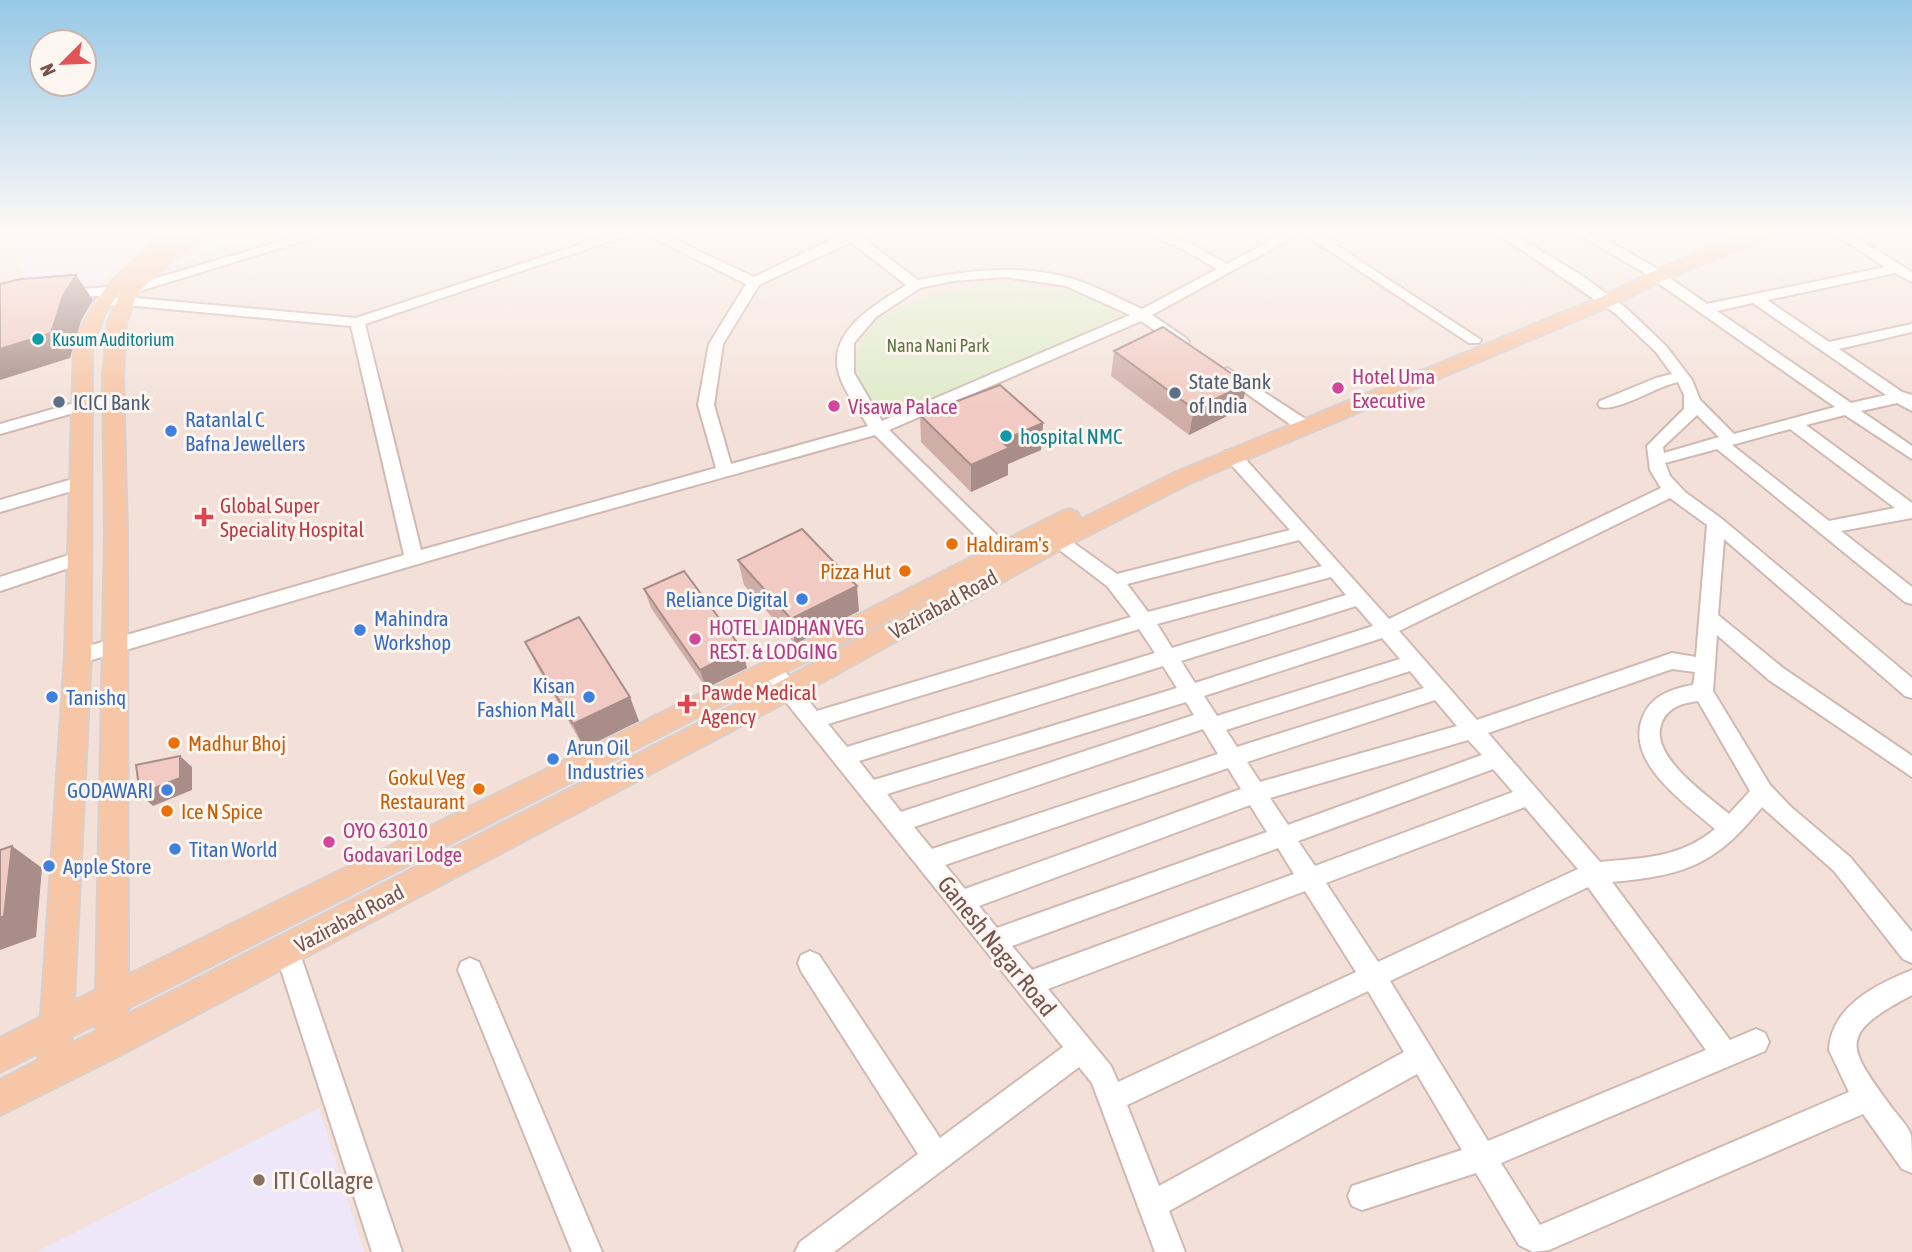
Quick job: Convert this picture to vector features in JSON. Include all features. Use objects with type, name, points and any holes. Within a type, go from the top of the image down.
[{"type":"main road","points":[[54,1070],[78,656],[83,482],[83,346],[90,322],[119,292]]},
{"type":"main road","points":[[116,296],[120,292]]},
{"type":"main road","name":"Vazirabad Road","points":[[0,1098],[789,689],[1051,534],[1224,444],[1297,421],[1609,292]]},
{"type":"main road","points":[[111,1041],[116,535],[113,397],[116,296]]},
{"type":"main road","name":"Vazirabad Road","points":[[0,1055],[275,915],[772,670],[1002,551],[1051,534],[1232,455],[1297,421],[1474,340],[1601,296]]},
{"type":"street","points":[[116,296],[128,292]]},
{"type":"street","points":[[52,296],[116,296],[357,322],[447,292]]},
{"type":"street","points":[[725,471],[706,405],[716,344],[748,292]]},
{"type":"street","points":[[904,292],[871,314],[847,342],[846,373],[878,429],[1002,551]]},
{"type":"street","points":[[1093,292],[1142,314],[1297,421]]},
{"type":"street","points":[[78,656],[414,558],[878,429],[1142,314],[1183,292]]},
{"type":"street","points":[[1400,292],[1474,340]]},
{"type":"street","points":[[1595,292],[1648,333],[1682,377],[1694,403],[1724,441],[1912,597]]},
{"type":"street","points":[[1681,292],[1912,454]]},
{"type":"street","points":[[1705,309],[1782,292]]},
{"type":"street","points":[[1755,298],[1908,399]]},
{"type":"street","points":[[357,322],[414,558]]},
{"type":"street","points":[[1827,347],[1912,328]]},
{"type":"street","points":[[1606,404],[1661,381],[1682,377]]},
{"type":"street","points":[[0,429],[113,397]]},
{"type":"street","points":[[1656,460],[1848,409],[1908,399]]},
{"type":"street","points":[[1694,403],[1692,411],[1655,446],[1656,470],[1672,489],[1716,523],[1912,690]]},
{"type":"street","points":[[1792,423],[1911,511]]},
{"type":"street","points":[[1232,455],[1335,569],[1529,796],[1593,874],[1725,1055]]},
{"type":"street","points":[[0,506],[83,482]]},
{"type":"street","points":[[871,790],[1386,629],[1672,489]]},
{"type":"street","points":[[1826,528],[1911,511]]},
{"type":"street","points":[[1716,523],[1703,692],[1762,792],[1783,814],[1842,864],[1912,951]]},
{"type":"street","points":[[1114,581],[1303,533]]},
{"type":"street","points":[[1051,534],[1114,581],[1144,620],[1373,977],[1529,1235],[1539,1240],[1870,1097]]},
{"type":"street","points":[[0,583],[81,557]]},
{"type":"street","points":[[814,720],[1144,620],[1335,569]]},
{"type":"street","points":[[844,757],[1359,598]]},
{"type":"street","points":[[1708,617],[1776,674],[1912,768]]},
{"type":"street","points":[[898,823],[1211,722],[1414,662]]},
{"type":"street","points":[[961,902],[1256,793],[1472,730],[1672,662],[1704,666]]},
{"type":"street","name":"Ganesh Nagar Road","points":[[772,670],[1102,1075],[1152,1205],[1162,1248]]},
{"type":"street","points":[[928,861],[1439,691]]},
{"type":"street","points":[[1703,692],[1673,697],[1657,710],[1647,725],[1647,741],[1654,757],[1667,771],[1731,829]]},
{"type":"street","points":[[994,941],[1497,759]]},
{"type":"street","points":[[1111,1099],[1593,874],[1676,862],[1699,854],[1731,829],[1762,792]]},
{"type":"street","points":[[1028,984],[1529,796]]},
{"type":"street","points":[[287,951],[387,1252]]},
{"type":"street","points":[[810,962],[936,1157]]},
{"type":"street","points":[[470,970],[587,1252]]},
{"type":"street","points":[[1912,982],[1872,1004],[1853,1020],[1844,1034],[1842,1049],[1851,1071],[1912,1159]]},
{"type":"street","points":[[1362,1196],[1482,1157],[1756,1042]]},
{"type":"street","points":[[810,1252],[1080,1049]]},
{"type":"street","points":[[1152,1205],[1421,1057]]},
{"type":"shaded area","points":[[0,292],[1912,292],[1912,1252],[0,1252]]},
{"type":"shaded area","name":"ITI Collagre","points":[[319,1108],[364,1252],[36,1252]]},
{"type":"green space","name":"Nana Nani Park","points":[[946,292],[1074,292],[1125,317],[885,422],[865,394],[852,362],[874,320],[927,296]]},
{"type":"building","points":[[0,292],[65,292],[51,333],[0,349]]},
{"type":"building","points":[[1163,327],[1247,384],[1194,409],[1114,351]]},
{"type":"building","points":[[1000,385],[1043,423],[1001,441],[1009,448],[971,465],[920,415]]},
{"type":"building","points":[[802,529],[857,586],[791,619],[738,560]]},
{"type":"building","points":[[684,571],[742,649],[700,670],[644,589]]},
{"type":"building","name":"Kisan Fashion Mall","points":[[579,617],[630,697],[573,724],[525,642]]},
{"type":"building","points":[[180,756],[180,778],[140,794],[136,765]]},
{"type":"building","points":[[12,846],[4,916],[0,918],[0,850]]},
{"type":"place","name":"Kusum Auditorium","points":[[38,339]]},
{"type":"place","name":"Hotel Uma Executive","points":[[1338,388]]},
{"type":"place","name":"State Bank of India","points":[[1175,393]]},
{"type":"place","name":"ICICI Bank","points":[[59,402]]},
{"type":"place","name":"Visawa Palace","points":[[834,406]]},
{"type":"place","name":"Ratanlal C Bafna Jewellers","points":[[171,431]]},
{"type":"place","name":"hospital NMC","points":[[1006,436]]},
{"type":"place","name":"Global Super Speciality Hospital","points":[[204,517]]},
{"type":"place","name":"Haldiram's","points":[[952,544]]},
{"type":"place","name":"Pizza Hut","points":[[905,571]]},
{"type":"place","name":"Reliance Digital","points":[[802,599]]},
{"type":"place","name":"Mahindra Workshop","points":[[360,630]]},
{"type":"place","name":"HOTEL JAIDHAN VEG REST. & LODGING","points":[[695,639]]},
{"type":"place","name":"Tanishq","points":[[52,697]]},
{"type":"place","name":"Kisan Fashion Mall","points":[[589,697]]},
{"type":"place","name":"Pawde Medical Agency","points":[[687,704]]},
{"type":"place","name":"Madhur Bhoj","points":[[174,743]]},
{"type":"place","name":"Arun Oil Industries","points":[[553,759]]},
{"type":"place","name":"Gokul Veg Restaurant","points":[[479,789]]},
{"type":"place","name":"GODAWARI","points":[[167,790]]},
{"type":"place","name":"Ice N Spice","points":[[167,811]]},
{"type":"place","name":"OYO 63010 Godavari Lodge","points":[[329,842]]},
{"type":"place","name":"Titan World","points":[[175,849]]},
{"type":"place","name":"Apple Store","points":[[49,866]]},
{"type":"place","name":"ITI Collagre","points":[[259,1180]]}]
